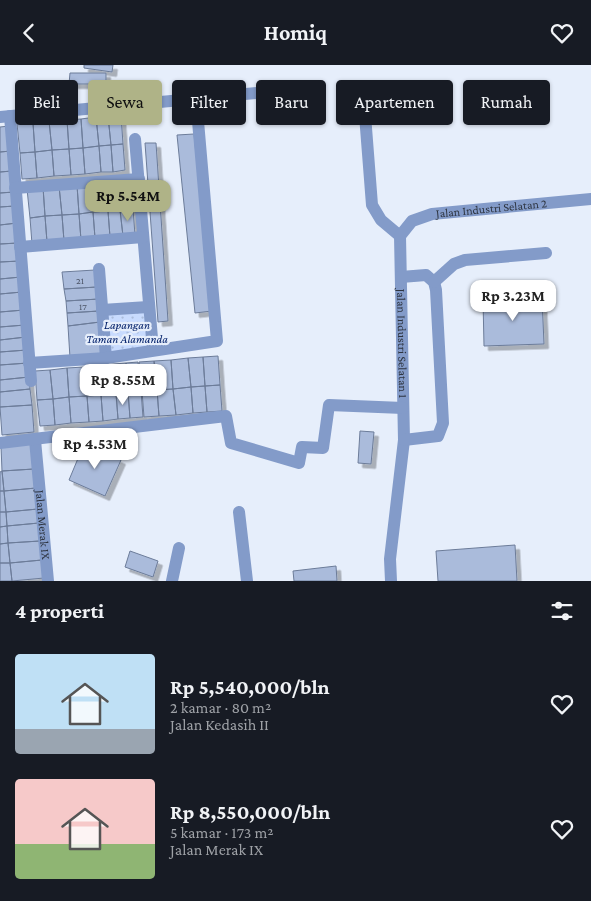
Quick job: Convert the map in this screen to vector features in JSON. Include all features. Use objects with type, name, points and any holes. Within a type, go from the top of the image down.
[{"type":"street","points":[[30,381],[16,188],[5,116],[172,100]]},
{"type":"street","points":[[29,363],[106,357],[216,341],[198,125]]},
{"type":"street","points":[[366,125],[372,205],[381,220],[400,236]]},
{"type":"street","points":[[135,139],[153,350]]},
{"type":"street","points":[[16,188],[138,179]]},
{"type":"street","name":"Jalan Industri Selatan 2","points":[[400,236],[412,221],[432,214],[591,199]]},
{"type":"street","name":"Jalan Industri Selatan 1","points":[[392,581],[390,559],[404,440],[400,236]]},
{"type":"street","points":[[20,247],[143,237]]},
{"type":"street","points":[[434,282],[454,264],[465,260],[546,253]]},
{"type":"street","points":[[99,269],[106,357]]},
{"type":"street","points":[[401,277],[426,275],[434,282],[443,423],[438,436],[404,440]]},
{"type":"street","points":[[102,310],[148,307]]},
{"type":"street","points":[[0,443],[226,416],[231,443],[299,463],[302,447],[322,448],[329,405],[403,408]]},
{"type":"street","name":"Jalan Merak IX","points":[[35,439],[48,581]]},
{"type":"street","points":[[239,512],[247,581]]},
{"type":"street","points":[[172,581],[179,548]]},
{"type":"green space","name":"Lapangan Taman Alamanda","points":[[146,309],[148,351],[107,355],[105,313]]},
{"type":"building","points":[[84,65],[113,65],[112,72],[84,68]]},
{"type":"building","points":[[70,73],[106,73],[106,80],[88,80],[88,84],[78,84],[78,80],[69,80]]},
{"type":"building","points":[[88,118],[88,125],[97,125],[99,146],[83,148],[81,119]]},
{"type":"building","points":[[78,119],[81,119],[83,148],[69,149],[67,125],[78,125]]},
{"type":"building","points":[[17,125],[33,125],[35,152],[20,153]]},
{"type":"building","points":[[33,125],[49,125],[52,150],[35,152]]},
{"type":"building","points":[[49,125],[67,125],[69,149],[52,150]]},
{"type":"building","points":[[97,125],[109,125],[111,145],[99,146]]},
{"type":"building","points":[[109,125],[122,125],[123,144],[111,145]]},
{"type":"building","points":[[9,126],[11,151],[0,152],[0,127]]},
{"type":"building","points":[[194,134],[212,311],[195,313],[177,135]]},
{"type":"building","points":[[145,143],[156,143],[168,321],[158,322]]},
{"type":"building","points":[[123,144],[125,170],[113,172],[111,145]]},
{"type":"building","points":[[111,145],[113,172],[101,172],[99,146]]},
{"type":"building","points":[[99,146],[101,172],[85,174],[83,148]]},
{"type":"building","points":[[83,148],[85,174],[71,175],[69,149]]},
{"type":"building","points":[[69,149],[71,175],[54,176],[52,150]]},
{"type":"building","points":[[52,150],[54,176],[37,178],[35,152]]},
{"type":"building","points":[[11,151],[12,171],[0,172],[0,152]]},
{"type":"building","points":[[35,152],[37,178],[22,179],[20,153]]},
{"type":"building","points":[[12,171],[14,192],[0,193],[0,172]]},
{"type":"building","points":[[131,180],[133,209],[120,210],[118,181]]},
{"type":"building","points":[[118,181],[120,210],[108,211],[106,182]]},
{"type":"building","points":[[106,182],[108,211],[93,212],[91,183]]},
{"type":"building","points":[[91,183],[93,212],[79,214],[77,185]]},
{"type":"building","points":[[77,185],[79,214],[62,215],[59,186]]},
{"type":"building","points":[[59,186],[62,215],[45,216],[43,187]]},
{"type":"building","points":[[43,187],[45,216],[30,218],[27,189]]},
{"type":"building","points":[[14,192],[15,206],[0,207],[0,193]]},
{"type":"building","points":[[15,206],[17,223],[0,225],[0,207]]},
{"type":"building","points":[[133,209],[135,235],[123,236],[120,210]]},
{"type":"building","points":[[120,210],[123,236],[110,237],[108,211]]},
{"type":"building","points":[[108,211],[110,237],[95,238],[93,212]]},
{"type":"building","points":[[93,212],[95,238],[81,240],[79,214]]},
{"type":"building","points":[[79,214],[81,240],[64,241],[62,215]]},
{"type":"building","points":[[62,215],[64,241],[47,242],[45,216]]},
{"type":"building","points":[[45,216],[47,242],[32,244],[30,218]]},
{"type":"building","points":[[17,223],[18,243],[0,244],[0,225]]},
{"type":"building","points":[[18,243],[20,261],[0,262],[0,244]]},
{"type":"building","points":[[20,261],[21,277],[0,279],[0,262]]},
{"type":"building","points":[[95,270],[97,287],[64,289],[62,272]]},
{"type":"building","points":[[21,277],[22,292],[0,294],[0,279]]},
{"type":"building","points":[[97,287],[99,299],[66,301],[64,289]]},
{"type":"building","points":[[22,292],[24,310],[0,312],[0,294]]},
{"type":"building","points":[[542,298],[544,344],[484,346],[483,300]]},
{"type":"building","points":[[99,299],[99,311],[67,313],[66,301]]},
{"type":"building","points":[[24,310],[25,325],[0,327],[0,312]]},
{"type":"building","points":[[99,311],[100,322],[68,326],[67,313]]},
{"type":"building","points":[[100,322],[102,356],[70,358],[68,326]]},
{"type":"building","points":[[25,325],[26,337],[0,340],[0,327]]},
{"type":"building","points":[[26,337],[27,350],[0,352],[0,340]]},
{"type":"building","points":[[27,350],[28,363],[0,365],[0,352]]},
{"type":"building","points":[[218,356],[220,385],[205,386],[203,357]]},
{"type":"building","points":[[203,357],[205,386],[191,387],[188,358]]},
{"type":"building","points":[[188,358],[191,387],[173,389],[171,360]]},
{"type":"building","points":[[171,360],[173,389],[157,390],[154,361]]},
{"type":"building","points":[[154,361],[157,390],[142,391],[139,362]]},
{"type":"building","points":[[138,362],[141,391],[128,392],[126,363]]},
{"type":"building","points":[[28,363],[29,377],[0,380],[0,365]]},
{"type":"building","points":[[126,363],[128,392],[116,393],[114,364]]},
{"type":"building","points":[[114,364],[116,393],[101,395],[98,366]]},
{"type":"building","points":[[98,366],[101,395],[87,396],[84,367]]},
{"type":"building","points":[[84,367],[87,396],[69,397],[67,368]]},
{"type":"building","points":[[67,368],[69,397],[53,399],[50,370]]},
{"type":"building","points":[[50,370],[53,399],[37,400],[35,371]]},
{"type":"building","points":[[29,377],[30,389],[0,392],[0,380]]},
{"type":"building","points":[[220,385],[222,411],[207,412],[205,386]]},
{"type":"building","points":[[205,386],[207,412],[193,413],[191,387]]},
{"type":"building","points":[[191,387],[193,413],[176,415],[173,389]]},
{"type":"building","points":[[30,389],[32,405],[0,407],[0,392]]},
{"type":"building","points":[[173,389],[176,415],[159,416],[157,390]]},
{"type":"building","points":[[157,390],[159,416],[144,417],[142,391]]},
{"type":"building","points":[[141,391],[143,417],[130,418],[128,392]]},
{"type":"building","points":[[128,392],[130,418],[118,419],[116,393]]},
{"type":"building","points":[[116,393],[118,419],[103,421],[101,395]]},
{"type":"building","points":[[101,395],[103,421],[89,422],[87,396]]},
{"type":"building","points":[[87,396],[89,422],[71,423],[69,397]]},
{"type":"building","points":[[69,397],[71,423],[55,425],[53,399]]},
{"type":"building","points":[[53,399],[55,425],[40,426],[37,400]]},
{"type":"building","points":[[32,405],[34,432],[2,435],[0,407]]},
{"type":"building","points":[[360,431],[374,432],[371,464],[358,463]]},
{"type":"building","points":[[32,444],[34,469],[2,471],[1,446]]},
{"type":"building","points":[[84,444],[121,460],[105,496],[69,480]]},
{"type":"building","points":[[34,469],[36,488],[4,491],[2,471]]},
{"type":"building","points":[[2,471],[4,491],[0,491],[0,472]]},
{"type":"building","points":[[36,488],[38,509],[6,512],[4,491]]},
{"type":"building","points":[[0,491],[4,491],[6,512],[0,512]]},
{"type":"building","points":[[38,509],[39,523],[7,526],[6,512]]},
{"type":"building","points":[[0,512],[6,512],[7,526],[0,527]]},
{"type":"building","points":[[39,523],[40,541],[8,543],[7,526]]},
{"type":"building","points":[[7,526],[8,543],[0,544],[0,527]]},
{"type":"building","points":[[40,541],[42,560],[10,563],[8,543]]},
{"type":"building","points":[[8,543],[10,563],[0,563],[0,544]]},
{"type":"building","points":[[515,545],[517,581],[438,581],[436,551]]},
{"type":"building","points":[[130,551],[158,561],[153,577],[125,567]]},
{"type":"building","points":[[42,560],[44,578],[12,581],[10,563]]},
{"type":"building","points":[[0,563],[10,563],[12,581],[0,581]]},
{"type":"building","points":[[336,566],[337,581],[294,581],[293,571]]}]
